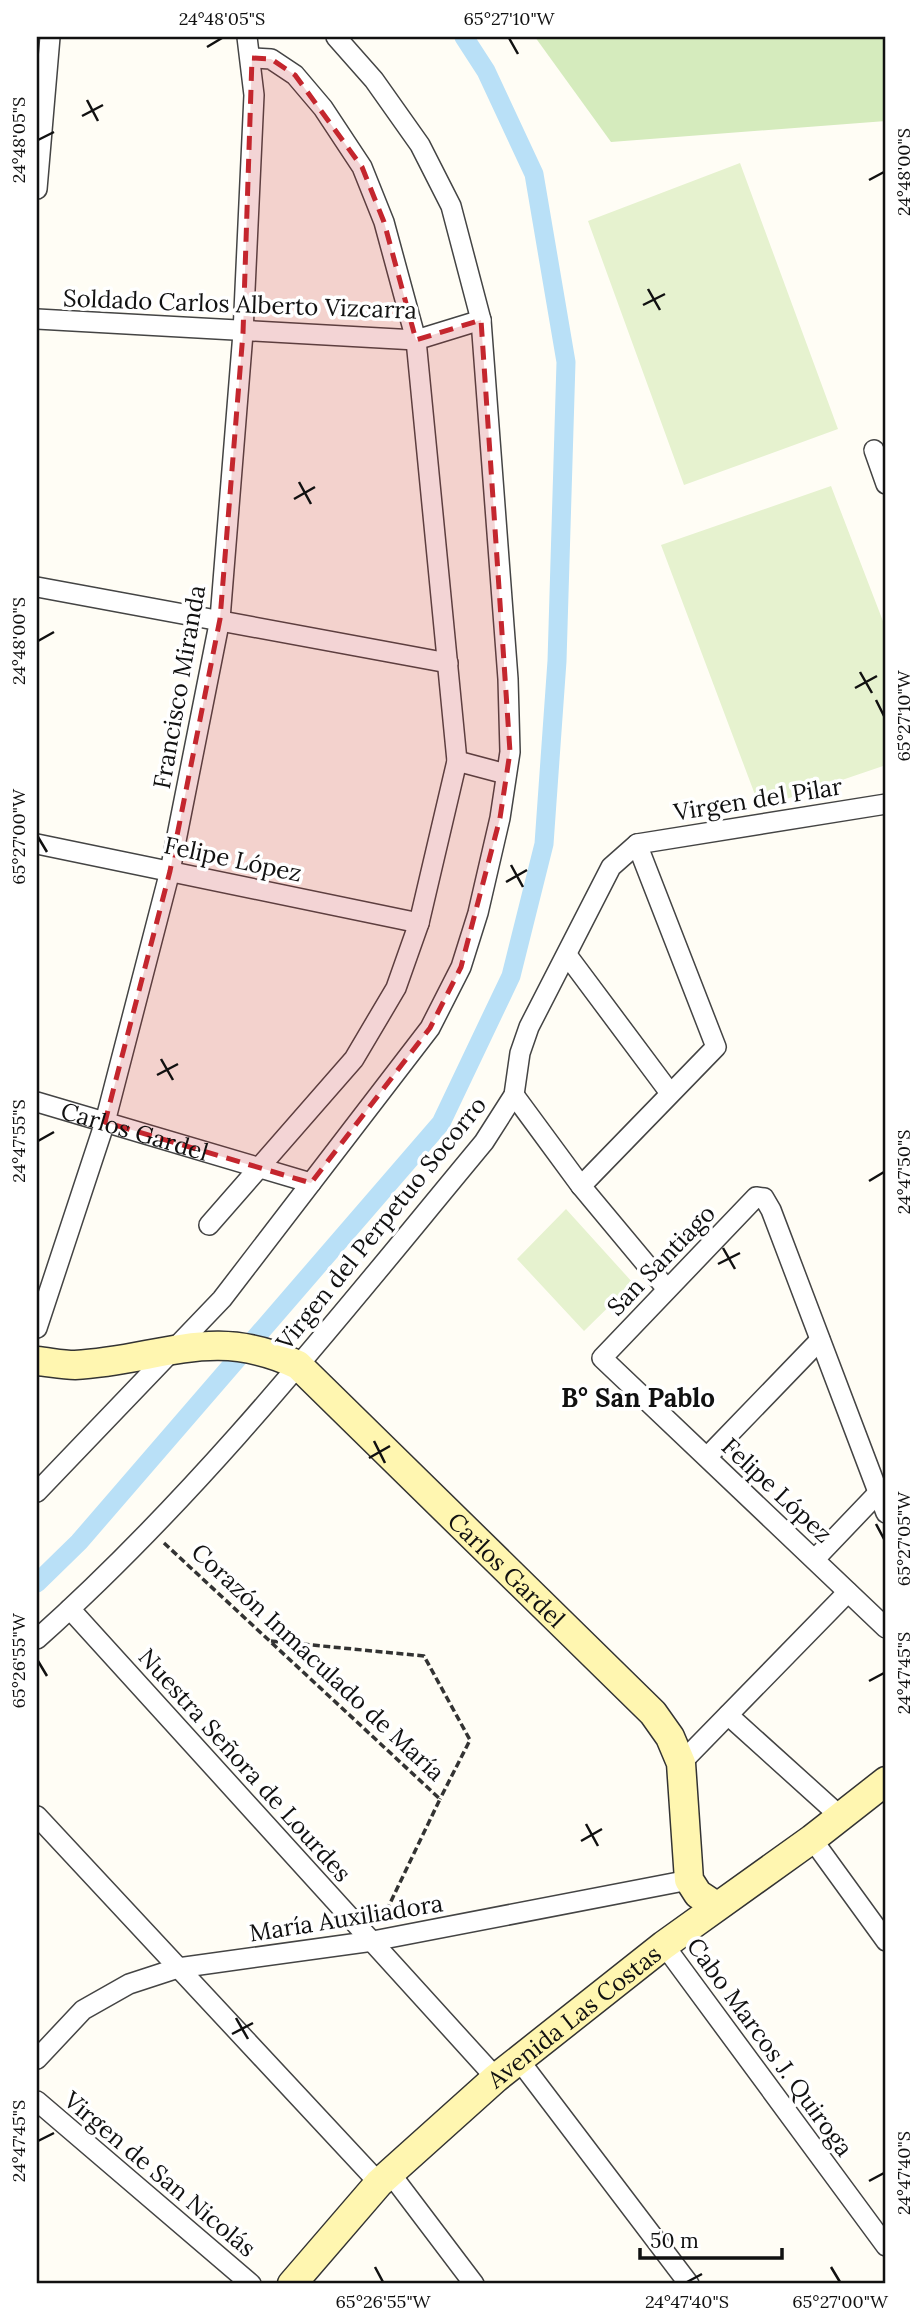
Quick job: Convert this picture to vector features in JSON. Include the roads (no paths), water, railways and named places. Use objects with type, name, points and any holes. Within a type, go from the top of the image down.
[{"type":"street","points":[[37,189],[50,37]]},
{"type":"street","name":"Francisco Miranda","points":[[37,1328],[105,1122],[170,871],[220,619],[243,333],[254,95],[252,58],[247,37]]},
{"type":"street","points":[[37,1492],[222,1299],[430,1028],[461,967],[478,913],[510,752],[508,679],[481,320],[451,206],[419,145],[374,80],[336,37]]},
{"type":"street","points":[[209,1225],[354,1059],[396,988],[419,923],[457,761],[416,340],[384,222],[362,167],[323,107],[295,75],[271,59],[252,58]]},
{"type":"street","name":"Soldado Carlos Alberto Vizcarra","points":[[37,319],[243,333],[416,340],[481,320]]},
{"type":"street","points":[[874,450],[886,484]]},
{"type":"street","points":[[37,587],[448,663]]},
{"type":"street","points":[[457,761],[506,774]]},
{"type":"street","name":"Virgen del Pilar","points":[[638,844],[886,804]]},
{"type":"street","name":"Felipe López","points":[[37,844],[419,923]]},
{"type":"street","points":[[581,1186],[716,1047],[638,844]]},
{"type":"street","name":"Virgen del Perpetuo Socorro","points":[[37,1639],[70,1609],[234,1441],[484,1142],[514,1095],[520,1053],[529,1027],[611,867],[638,844]]},
{"type":"street","points":[[567,955],[670,1093]]},
{"type":"street","points":[[514,1095],[581,1186],[666,1287]]},
{"type":"street","name":"Carlos Gardel","points":[[37,1102],[311,1183]]},
{"type":"street","name":"San Santiago","points":[[602,1358],[666,1287],[756,1197],[764,1198],[771,1210],[820,1340]]},
{"type":"street","points":[[707,1457],[820,1340],[886,1513]]},
{"type":"street","name":"Carlos Gardel","points":[[37,1361],[74,1365],[176,1348],[223,1344],[248,1347],[298,1366],[653,1713],[670,1737],[681,1763],[689,1880]]},
{"type":"street","name":"Felipe López","points":[[602,1358],[886,1628]]},
{"type":"street","points":[[815,1559],[877,1494]]},
{"type":"street","points":[[681,1763],[848,1592]]},
{"type":"street","name":"Nuestra Señora de Lourdes","points":[[70,1609],[496,2078]]},
{"type":"street","points":[[728,1715],[841,1817]]},
{"type":"street","name":"Avenida Las Costas","points":[[292,2284],[384,2178],[496,2078],[664,1945],[812,1839],[886,1781]]},
{"type":"street","points":[[37,1815],[178,1968],[384,2178],[474,2284]]},
{"type":"street","points":[[812,1839],[886,1941]]},
{"type":"street","points":[[689,1880],[698,1894],[716,1906]]},
{"type":"street","name":"María Auxiliadora","points":[[37,2059],[83,2010],[129,1984],[178,1968],[373,1941],[689,1880]]},
{"type":"street","name":"Cabo Marcos J. Quiroga","points":[[664,1945],[886,2246]]},
{"type":"street","points":[[519,2060],[688,2284]]},
{"type":"street","name":"Virgen de San Nicolás","points":[[37,2101],[251,2284]]},
{"type":"waterway","points":[[37,1583],[79,1542],[441,1123],[511,976],[544,844],[557,661],[566,362],[534,174],[486,71],[464,37]]},
{"type":"district","name":"B° San Pablo","points":[[638,1397]]}]
